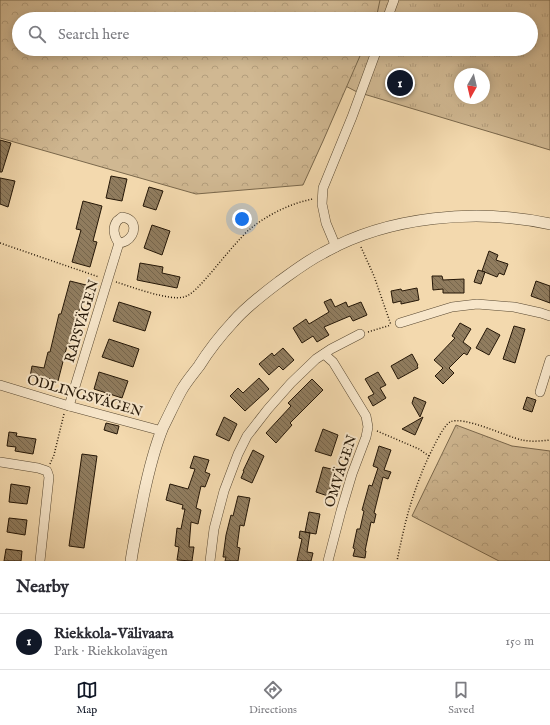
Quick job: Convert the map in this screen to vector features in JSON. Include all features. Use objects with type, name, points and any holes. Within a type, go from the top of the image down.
[{"type":"street","points":[[390,12],[394,0]]},
{"type":"street","points":[[336,247],[326,223],[322,204],[323,188],[352,117],[374,56]]},
{"type":"street","points":[[131,561],[154,454],[162,431],[181,391],[210,348],[233,321],[259,297],[296,269],[323,253],[357,238],[402,224],[440,218],[500,216],[535,220],[550,224]]},
{"type":"street","name":"RAPSVÄGEN","points":[[66,405],[119,243]]},
{"type":"street","points":[[395,324],[452,308],[477,304],[514,307],[550,316]]},
{"type":"street","points":[[210,561],[214,529],[224,491],[238,454],[248,436],[268,409],[291,383],[316,359],[331,349],[360,334]]},
{"type":"street","name":"OMVÄGEN","points":[[324,354],[333,362],[366,416],[368,427],[366,437],[352,474],[328,561]]},
{"type":"street","points":[[540,392],[550,360]]},
{"type":"street","name":"ODLINGSVÄGEN","points":[[0,385],[66,405],[162,431]]},
{"type":"street","points":[[0,462],[38,468],[47,471],[49,477],[40,561]]},
{"type":"path","points":[[0,243],[145,291],[173,298],[185,297],[195,291],[249,229],[273,214],[303,201],[322,197]]},
{"type":"path","points":[[357,238],[395,324],[360,334]]},
{"type":"path","points":[[47,471],[54,455],[66,405]]},
{"type":"path","points":[[397,561],[410,504],[417,483],[429,456],[446,426],[451,421],[475,424],[523,441],[550,440]]},
{"type":"path","points":[[368,427],[420,449],[429,456]]},
{"type":"green space","points":[[0,0],[380,0],[377,12],[12,12],[12,56],[360,56],[303,185],[196,194],[0,138]]},
{"type":"green space","points":[[181,0],[550,0],[550,150],[357,92],[288,56],[538,56],[538,12],[204,12]]},
{"type":"green space","points":[[456,425],[512,446],[550,451],[550,561],[499,561],[412,516]]},
{"type":"building","points":[[0,140],[11,143],[2,172],[0,172]]},
{"type":"building","points":[[111,176],[127,179],[122,201],[106,198]]},
{"type":"building","points":[[0,178],[15,181],[8,207],[0,204]]},
{"type":"building","points":[[149,187],[163,191],[156,210],[143,206]]},
{"type":"building","points":[[83,201],[102,206],[93,241],[97,242],[90,267],[72,262],[81,230],[76,229]]},
{"type":"building","points":[[152,225],[170,231],[162,255],[144,248]]},
{"type":"building","points":[[489,251],[498,255],[496,260],[508,264],[504,275],[499,273],[497,277],[482,271]]},
{"type":"building","points":[[140,263],[163,267],[162,273],[180,277],[177,288],[137,280]]},
{"type":"building","points":[[478,270],[485,272],[481,284],[474,282]]},
{"type":"building","points":[[432,276],[442,276],[443,280],[464,279],[464,293],[443,293],[443,289],[433,290]]},
{"type":"building","points":[[70,281],[86,285],[58,381],[38,376],[37,378],[30,377],[32,366],[44,368]]},
{"type":"building","points":[[536,281],[550,286],[550,303],[531,296]]},
{"type":"building","points":[[417,288],[419,300],[401,304],[401,301],[393,303],[391,291],[401,289],[402,291]]},
{"type":"building","points":[[331,299],[335,307],[346,302],[348,307],[361,302],[367,315],[353,321],[350,316],[324,327],[329,335],[317,342],[313,336],[302,343],[293,328],[306,319],[309,324],[329,312],[324,302]]},
{"type":"building","points":[[119,302],[151,312],[145,331],[113,321]]},
{"type":"building","points":[[460,323],[471,329],[463,342],[471,348],[467,355],[464,353],[449,368],[454,373],[443,384],[435,376],[443,368],[434,360],[455,338],[452,336]]},
{"type":"building","points":[[514,326],[525,329],[515,363],[503,359]]},
{"type":"building","points":[[487,328],[500,335],[489,355],[476,348]]},
{"type":"building","points":[[109,339],[139,349],[133,367],[102,357]]},
{"type":"building","points":[[283,348],[294,360],[283,370],[279,366],[269,375],[259,364],[272,353],[274,356]]},
{"type":"building","points":[[412,354],[418,368],[398,379],[391,366]]},
{"type":"building","points":[[99,372],[128,381],[122,398],[94,389]]},
{"type":"building","points":[[378,372],[386,385],[380,388],[386,398],[373,406],[368,397],[374,394],[365,379]]},
{"type":"building","points":[[259,378],[269,389],[245,411],[230,396],[238,388],[243,393]]},
{"type":"building","points":[[312,379],[323,390],[290,423],[292,425],[276,443],[266,433],[291,406],[288,403]]},
{"type":"building","points":[[414,397],[426,402],[420,417],[412,403]]},
{"type":"building","points":[[527,397],[536,400],[532,412],[523,409]]},
{"type":"building","points":[[224,417],[237,424],[229,441],[216,435]]},
{"type":"building","points":[[423,417],[415,435],[402,429]]},
{"type":"building","points":[[106,423],[119,426],[117,434],[104,430]]},
{"type":"building","points":[[323,429],[338,435],[331,456],[315,451]]},
{"type":"building","points":[[9,432],[17,433],[16,436],[36,439],[33,454],[15,451],[16,447],[7,446]]},
{"type":"building","points":[[379,446],[391,450],[384,470],[391,472],[388,479],[383,477],[374,513],[376,514],[374,523],[371,522],[365,558],[353,556],[357,529],[360,529],[364,511],[362,510],[369,485],[372,486],[378,468],[373,466]]},
{"type":"building","points":[[253,450],[264,456],[252,483],[241,478]]},
{"type":"building","points":[[82,454],[97,456],[84,548],[69,546]]},
{"type":"building","points":[[194,456],[209,460],[205,472],[210,474],[205,487],[201,486],[196,508],[201,510],[198,524],[191,522],[189,547],[194,547],[192,561],[177,560],[179,547],[175,546],[177,528],[181,529],[185,509],[182,509],[183,505],[166,500],[170,484],[188,489],[195,469],[190,468]]},
{"type":"building","points":[[323,467],[335,470],[328,496],[316,492]]},
{"type":"building","points":[[11,484],[30,487],[27,504],[9,502]]},
{"type":"building","points":[[238,496],[250,498],[244,526],[240,525],[237,547],[240,548],[238,561],[225,561],[226,557],[223,557],[226,535]]},
{"type":"building","points":[[309,512],[320,514],[316,534],[310,533],[307,552],[313,553],[311,561],[297,561],[302,539],[299,538],[300,531],[305,532]]},
{"type":"building","points":[[9,518],[27,520],[25,535],[7,532]]},
{"type":"building","points":[[6,549],[22,551],[21,561],[4,561]]},
{"type":"place","name":"Riekkola-Välivaara","points":[[400,83]]}]
